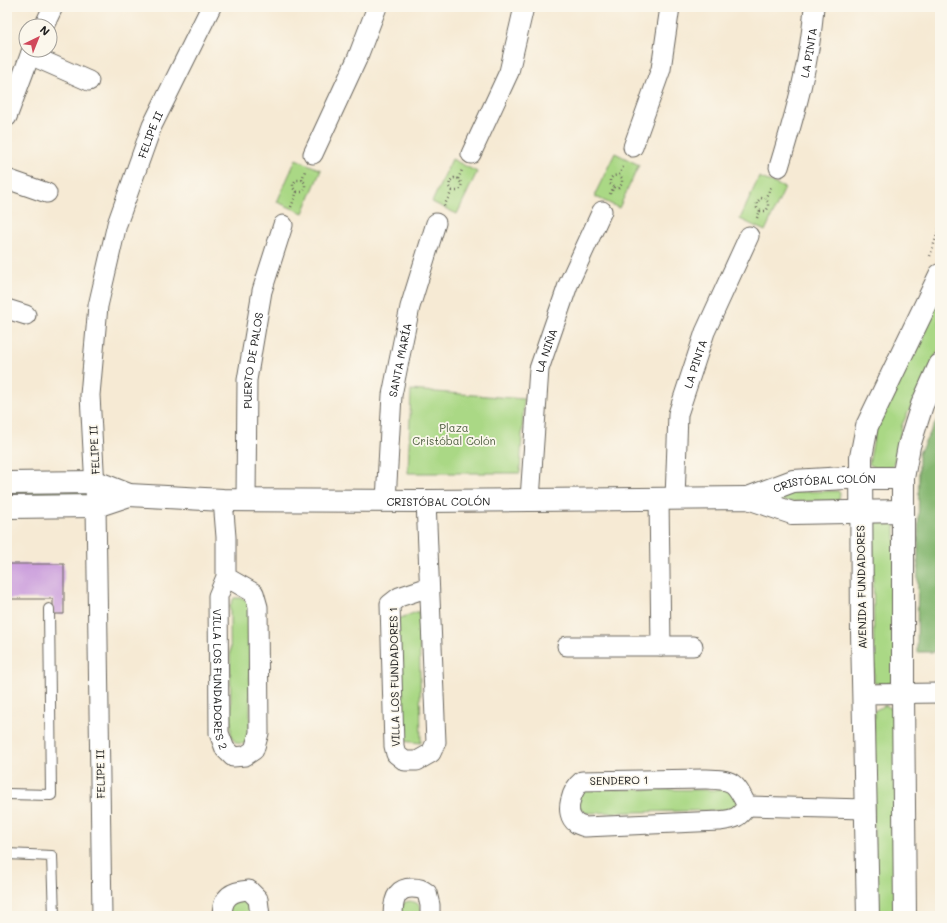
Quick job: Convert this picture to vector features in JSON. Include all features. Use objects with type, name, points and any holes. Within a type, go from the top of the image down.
[{"type":"street","points":[[48,18],[53,7]]},
{"type":"street","name":"FELIPE II","points":[[102,916],[96,482],[90,395],[98,306],[117,224],[152,126],[211,7]]},
{"type":"street","points":[[313,154],[356,59],[377,7]]},
{"type":"street","points":[[471,154],[509,72],[524,7]]},
{"type":"street","points":[[633,147],[661,69],[670,7]]},
{"type":"street","name":"LA PINTA","points":[[779,168],[803,83],[813,24],[814,7]]},
{"type":"street","points":[[7,117],[29,58]]},
{"type":"street","points":[[43,58],[89,81]]},
{"type":"street","points":[[7,179],[47,193]]},
{"type":"street","name":"LA NIÑA","points":[[530,499],[539,369],[568,285],[602,211]]},
{"type":"street","name":"SANTA MARÍA","points":[[386,500],[392,395],[410,307],[436,223]]},
{"type":"street","name":"PUERTO DE PALOS","points":[[246,500],[247,380],[262,291],[283,224]]},
{"type":"street","name":"LA PINTA","points":[[661,646],[667,499],[678,414],[704,332],[749,236]]},
{"type":"street","name":"AVENIDA FUNDADORES","points":[[868,916],[860,457],[867,426],[940,275]]},
{"type":"street","points":[[7,309],[26,315]]},
{"type":"street","points":[[905,916],[903,478],[909,446],[922,405],[940,365]]},
{"type":"street","name":"CRISTÓBAL COLÓN","points":[[748,498],[793,481],[903,478]]},
{"type":"street","name":"CRISTÓBAL COLÓN","points":[[7,483],[96,482],[129,495],[223,500],[426,501],[748,498],[792,513],[903,511]]},
{"type":"street","name":"CRISTÓBAL COLÓN","points":[[7,508],[96,506],[129,495]]},
{"type":"street","name":"VILLA LOS FUNDADORES 2","points":[[223,500],[226,537],[226,577],[218,596],[219,733],[225,749],[233,757],[245,756],[254,750],[259,733],[258,607],[254,593],[226,577]]},
{"type":"street","name":"VILLA LOS FUNDADORES 1","points":[[426,501],[436,742],[431,753],[417,761],[405,761],[396,754],[394,746],[390,604],[399,597],[429,587]]},
{"type":"street","points":[[567,646],[692,646]]},
{"type":"street","points":[[863,694],[940,693]]},
{"type":"street","name":"SENDERO 1","points":[[703,778],[724,780],[734,784],[747,806],[741,815],[732,819],[719,821],[585,827],[576,823],[571,815],[570,801],[576,786],[582,781],[703,778]]},
{"type":"street","points":[[747,806],[865,809]]},
{"type":"street","points":[[393,916],[393,904],[398,894],[406,888],[420,888],[427,893],[430,905],[430,916]]},
{"type":"street","points":[[222,916],[224,902],[230,895],[237,891],[249,890],[258,899],[260,916]]},
{"type":"lane","points":[[7,794],[51,795],[49,609]]},
{"type":"lane","points":[[7,854],[52,856],[54,916]]},
{"type":"path","points":[[615,175],[619,175],[622,178],[622,184],[618,188],[614,187],[610,184],[610,179],[615,175]]},
{"type":"path","points":[[454,178],[458,179],[462,184],[461,188],[456,191],[452,191],[449,187],[450,181],[454,178]]},
{"type":"path","points":[[296,180],[302,180],[305,183],[305,189],[302,192],[297,192],[293,188],[293,184],[296,180]]},
{"type":"path","points":[[761,198],[765,199],[768,202],[768,208],[766,211],[760,211],[757,208],[757,202],[761,198]]},
{"type":"green space","points":[[615,153],[639,165],[619,208],[594,196]]},
{"type":"green space","points":[[296,159],[321,170],[303,213],[277,202]]},
{"type":"green space","points":[[452,159],[477,172],[457,214],[432,202]]},
{"type":"green space","points":[[759,177],[785,188],[765,231],[740,219]]},
{"type":"green space","points":[[940,295],[940,347],[902,425],[893,467],[876,468],[869,464],[876,427]]},
{"type":"green space","name":"Plaza Cristóbal Colón","points":[[411,390],[524,399],[520,473],[408,473]]},
{"type":"green space","points":[[940,415],[940,652],[917,652],[919,453]]},
{"type":"green space","points":[[7,490],[85,491],[86,496],[7,502]]},
{"type":"green space","points":[[838,491],[840,493],[839,500],[788,502],[770,498],[788,492]]},
{"type":"green space","points":[[873,519],[895,520],[896,681],[886,684],[874,683]]},
{"type":"green space","points":[[234,598],[243,598],[250,603],[250,738],[245,744],[236,743],[231,736],[230,606]]},
{"type":"green space","points":[[7,604],[8,704],[7,704]]},
{"type":"green space","points":[[419,611],[421,743],[401,741],[398,619]]},
{"type":"green space","points":[[885,705],[896,711],[897,916],[874,916],[874,711]]},
{"type":"green space","points":[[587,789],[732,790],[738,802],[732,810],[586,813],[577,807],[578,794]]},
{"type":"green space","points":[[244,897],[250,902],[253,916],[227,916],[229,902]]},
{"type":"green space","points":[[409,901],[415,902],[419,905],[423,916],[398,916],[403,903]]},
{"type":"building","points":[[7,564],[64,564],[64,614],[53,614],[53,599],[7,599]]}]
